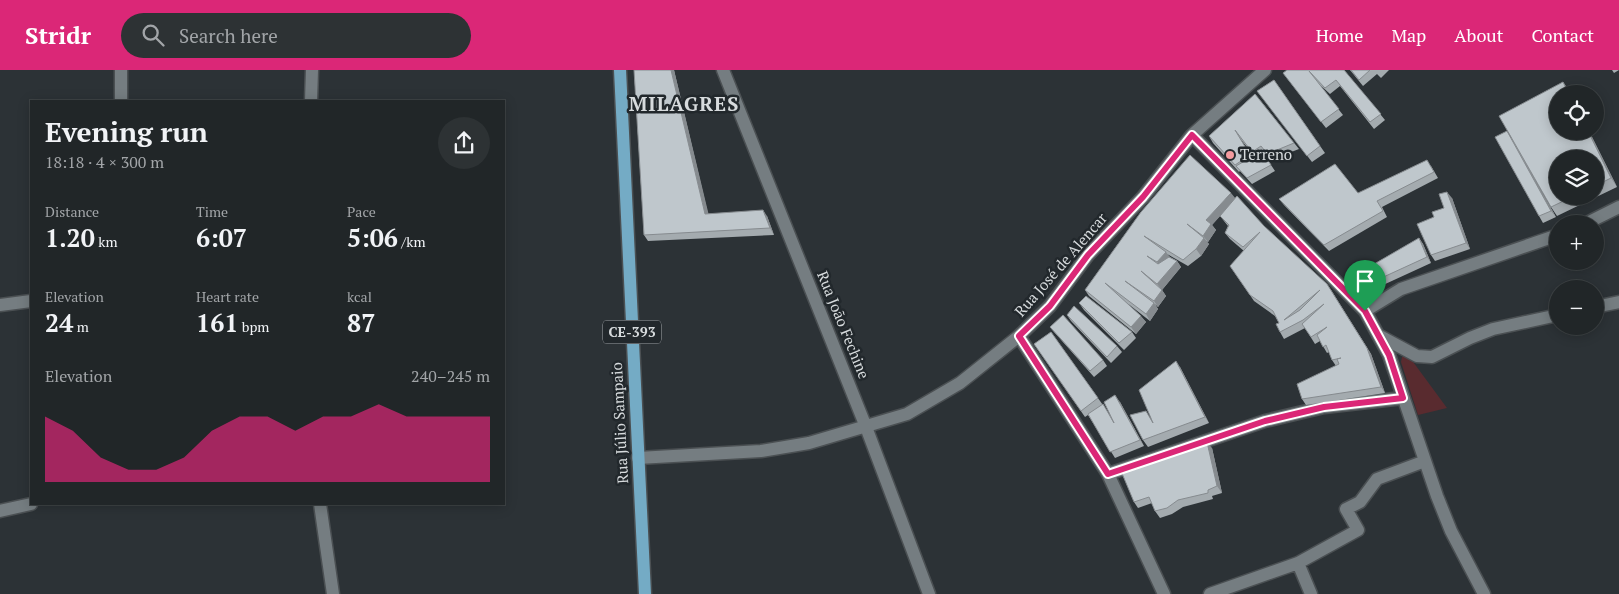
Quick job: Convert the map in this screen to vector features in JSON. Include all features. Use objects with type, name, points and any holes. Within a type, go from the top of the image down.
[{"type":"main road","name":"Rua Júlio Sampaio","points":[[620,70],[645,594]]},
{"type":"street","points":[[121,70],[121,100]]},
{"type":"street","points":[[312,70],[312,100]]},
{"type":"street","name":"Rua João Fechine","points":[[723,70],[866,427],[928,594]]},
{"type":"street","name":"Rua José de Alencar","points":[[638,458],[761,451],[809,443],[907,414],[948,390],[1019,336],[1050,306],[1088,255],[1143,197],[1192,135],[1265,70]]},
{"type":"street","points":[[1192,135],[1365,311],[1389,355],[1451,531],[1484,594]]},
{"type":"street","points":[[1603,215],[1619,207]]},
{"type":"street","points":[[1365,311],[1401,288],[1549,238]]},
{"type":"street","points":[[0,305],[30,302]]},
{"type":"street","points":[[1604,306],[1619,302]]},
{"type":"street","points":[[1378,335],[1417,356],[1432,357],[1493,329],[1549,317]]},
{"type":"street","points":[[1019,336],[1108,474],[1164,594]]},
{"type":"street","points":[[1108,474],[1265,421],[1324,407],[1403,398]]},
{"type":"street","points":[[1210,594],[1298,563],[1358,530],[1346,509],[1360,502],[1377,479],[1425,461]]},
{"type":"street","points":[[0,511],[30,504]]},
{"type":"street","points":[[320,505],[333,590]]},
{"type":"street","points":[[1298,563],[1310,594]]},
{"type":"shaded area","points":[[1408,355],[1447,408],[1418,415],[1401,362],[1402,357]]},
{"type":"building","points":[[634,70],[671,70],[705,214],[763,210],[770,228],[644,235]]},
{"type":"building","points":[[1287,70],[1344,70],[1381,114],[1370,122],[1336,80],[1325,88],[1309,71],[1339,109],[1321,122],[1283,73]]},
{"type":"building","points":[[1351,70],[1370,70],[1359,80]]},
{"type":"building","points":[[1274,80],[1320,146],[1307,156],[1257,91]]},
{"type":"building","points":[[1549,89],[1549,140],[1592,140],[1597,150],[1549,150],[1549,204],[1499,116]]},
{"type":"building","points":[[1255,94],[1294,143],[1277,150],[1265,151],[1261,146],[1252,152],[1235,130],[1250,155],[1235,165],[1209,136]]},
{"type":"building","points":[[1507,131],[1551,211],[1539,216],[1495,137]]},
{"type":"building","points":[[1262,151],[1271,165],[1247,178],[1236,166]]},
{"type":"building","points":[[1190,155],[1231,193],[1206,220],[1211,224],[1203,236],[1187,224],[1204,238],[1196,249],[1183,260],[1144,236],[1166,252],[1157,262],[1147,256],[1158,264],[1169,257],[1177,261],[1157,284],[1141,271],[1162,290],[1154,301],[1125,281],[1154,303],[1146,314],[1105,283],[1141,316],[1131,327],[1085,290],[1141,212]]},
{"type":"building","points":[[1427,160],[1434,172],[1377,201],[1383,211],[1324,245],[1279,199],[1335,164],[1358,193]]},
{"type":"building","points":[[1604,164],[1611,178],[1604,182]]},
{"type":"building","points":[[1447,192],[1466,243],[1431,255],[1417,224],[1434,217],[1432,212],[1444,208],[1439,194]]},
{"type":"building","points":[[1237,196],[1264,226],[1327,284],[1367,348],[1381,387],[1302,399],[1297,384],[1339,364],[1337,359],[1341,358],[1332,360],[1326,345],[1323,347],[1317,335],[1327,327],[1311,337],[1302,324],[1324,304],[1303,320],[1280,332],[1276,324],[1279,323],[1273,311],[1250,295],[1230,266],[1260,232],[1243,247],[1225,233],[1229,225],[1220,216]],"holes":[[[1320,290],[1300,310],[1284,320]]]},
{"type":"building","points":[[1419,238],[1427,257],[1366,285],[1357,274]]},
{"type":"building","points":[[1086,296],[1132,332],[1119,343],[1079,303]]},
{"type":"building","points":[[1074,306],[1117,346],[1107,357],[1067,315]]},
{"type":"building","points":[[1063,315],[1103,360],[1090,371],[1050,327]]},
{"type":"building","points":[[1051,332],[1098,398],[1081,411],[1034,344]]},
{"type":"building","points":[[1176,361],[1205,417],[1143,440],[1130,415],[1146,411],[1153,423],[1139,390]]},
{"type":"building","points":[[1115,395],[1140,440],[1110,452],[1088,414],[1103,404],[1114,423],[1104,402]]},
{"type":"building","points":[[1207,442],[1217,486],[1208,490],[1208,493],[1178,500],[1167,508],[1155,511],[1149,497],[1134,502],[1121,471]]},
{"type":"place","name":"Terreno","points":[[1230,155]]},
{"type":"district","name":"MILAGRES","points":[[684,104]]},
{"type":"route","points":[[1192,135],[1365,311],[1389,355],[1403,398],[1324,407],[1265,421],[1206,439],[1108,474],[1019,336],[1050,306],[1088,255],[1143,197],[1192,135]]}]
